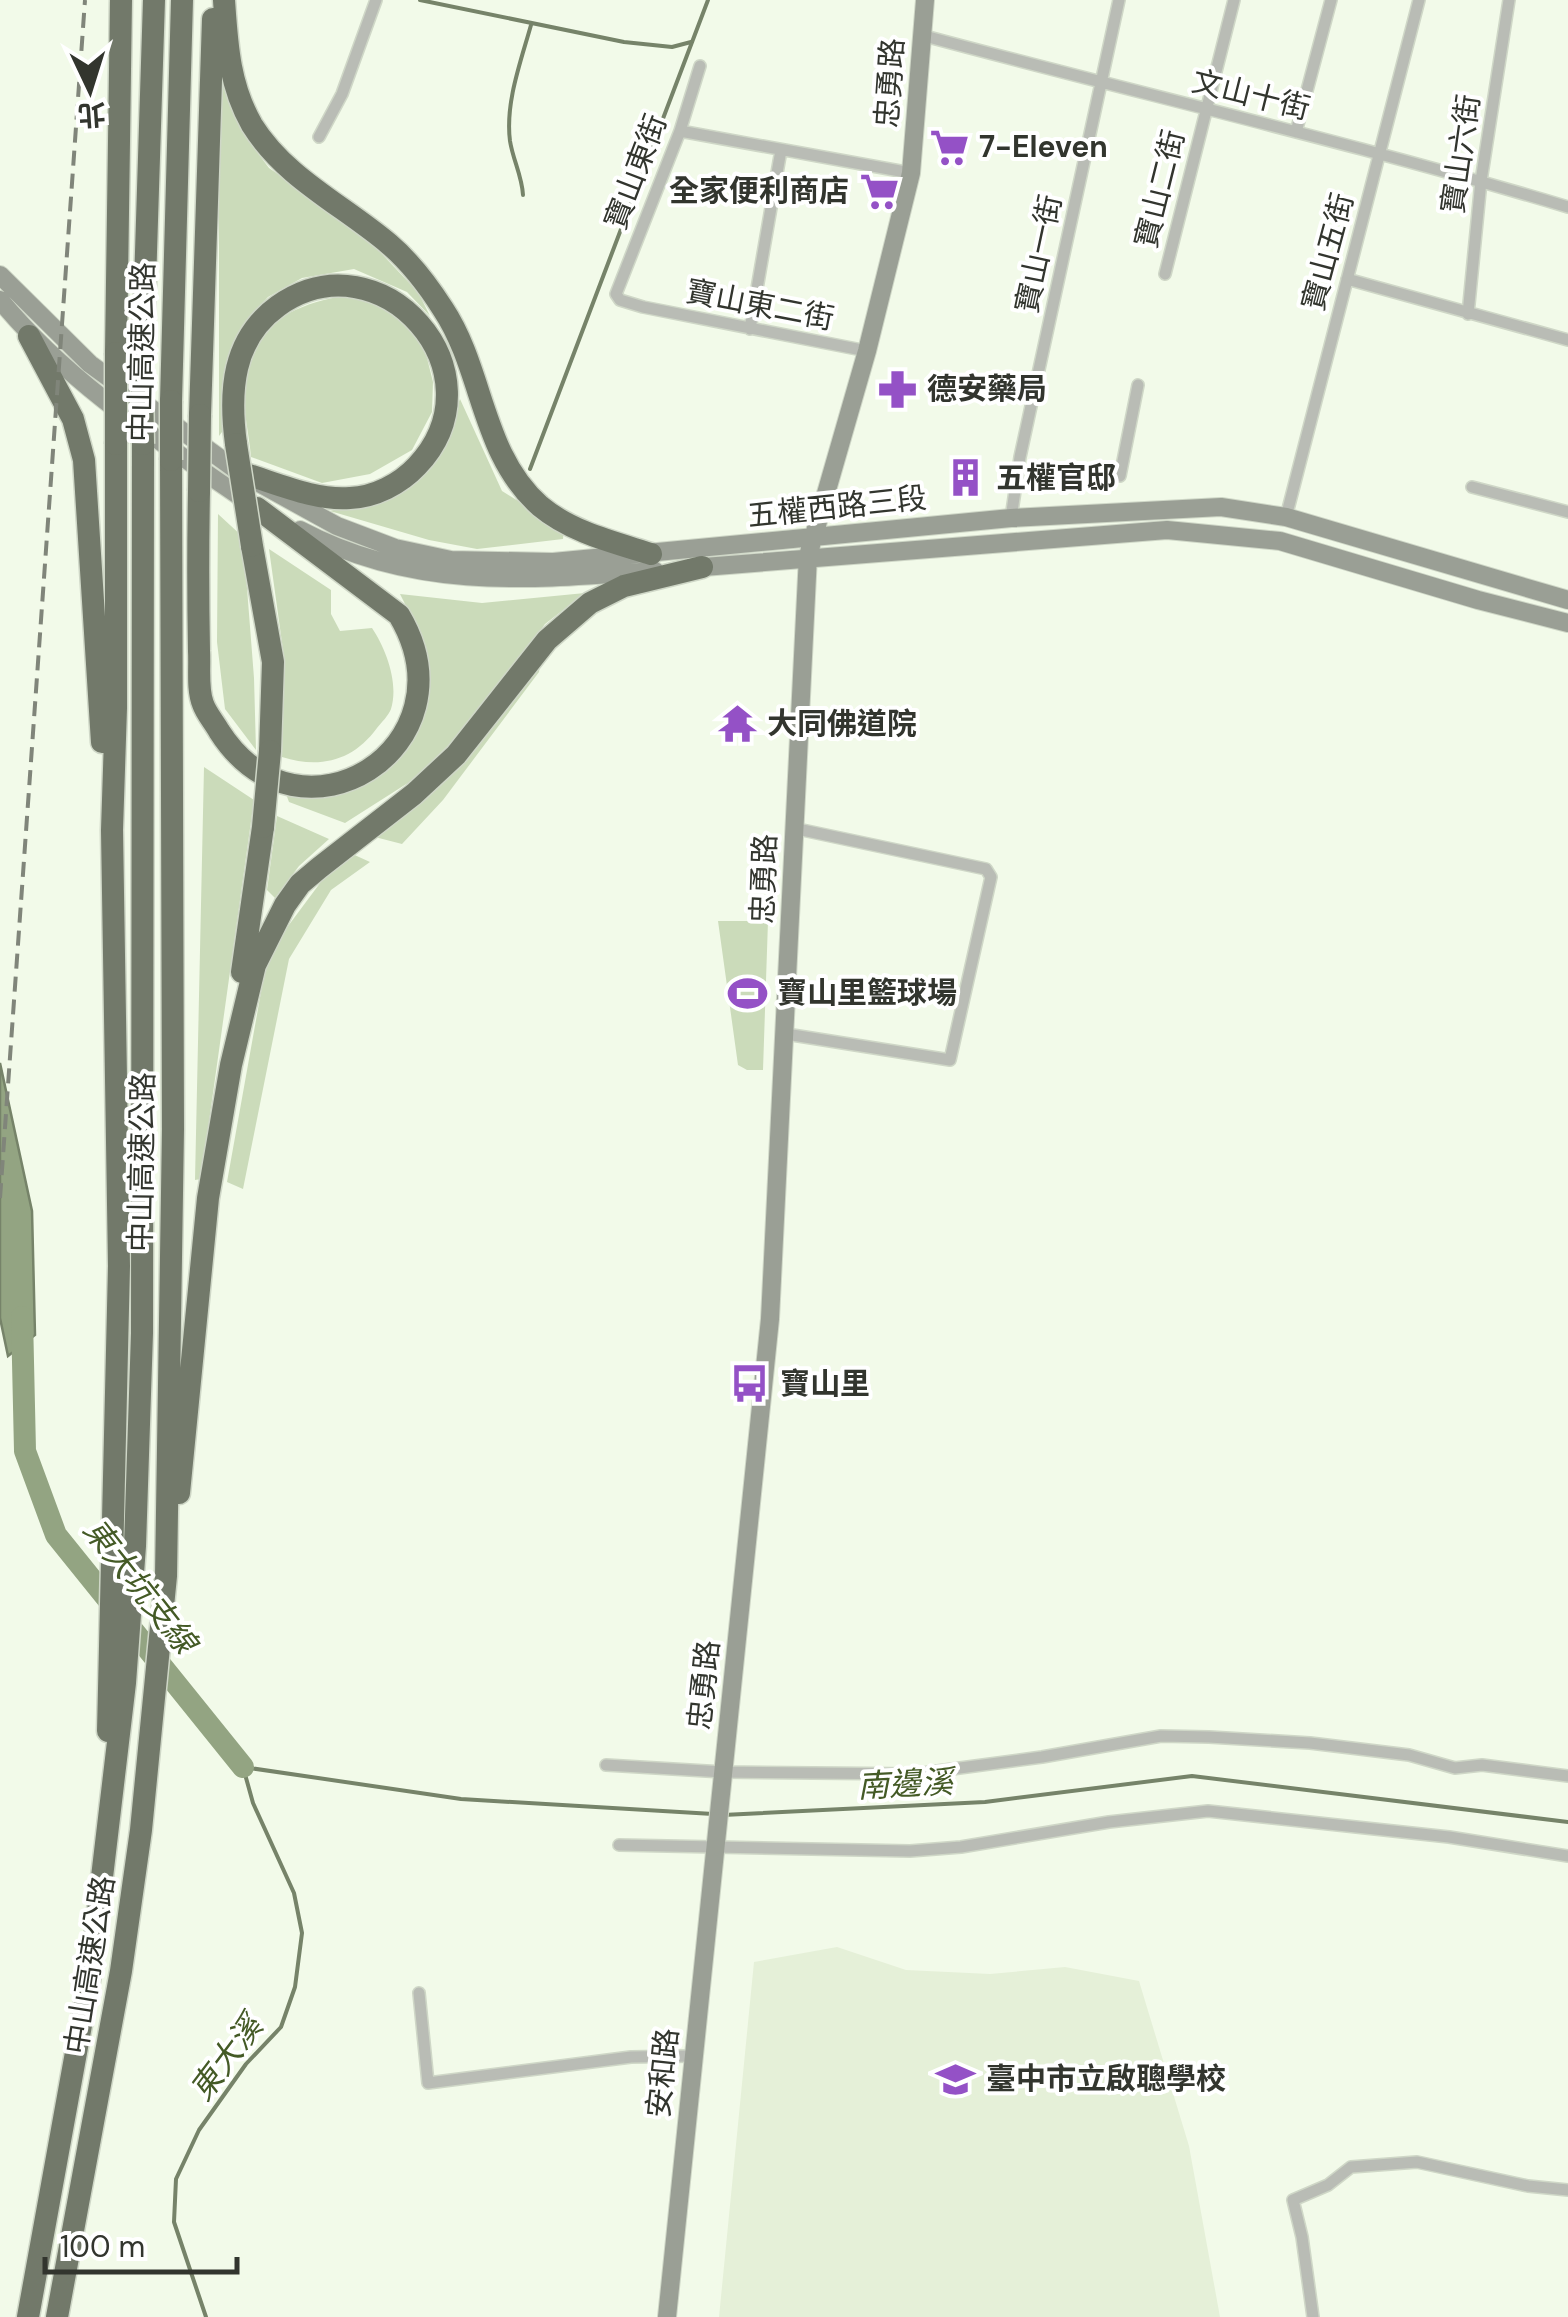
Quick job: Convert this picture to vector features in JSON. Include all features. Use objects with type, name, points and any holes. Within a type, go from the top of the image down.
[{"type":"highway","points":[[112,1800],[107,1718],[109,1663],[124,1543],[112,830],[121,0]]},
{"type":"highway","name":"中山高速公路","points":[[28,2317],[91,1970],[125,1683],[124,1543],[142,1333],[142,378],[154,0]]},
{"type":"highway","name":"中山高速公路","points":[[56,2317],[122,1971],[166,1576],[174,1129],[170,460],[182,0]]},
{"type":"highway","points":[[214,0],[200,415],[198,603],[203,705],[229,746],[260,773],[301,786],[342,782],[367,772],[389,756],[411,722],[420,683],[412,638],[399,616],[257,508]]},
{"type":"highway","points":[[224,0],[229,70],[249,119],[268,150],[286,167],[392,246],[444,311],[494,440],[513,476],[540,506],[574,528],[651,554]]},
{"type":"highway","points":[[166,1576],[184,1458],[208,1198],[231,1065],[270,750],[274,662],[252,546],[236,444],[231,406],[240,355],[263,319],[285,301],[326,287],[368,290],[406,310],[434,342],[446,382],[442,424],[430,449],[402,479],[364,496],[326,498],[239,472]]},
{"type":"highway","points":[[29,336],[73,420],[84,460],[101,728],[112,830]]},
{"type":"highway","points":[[231,1065],[255,965],[300,884],[456,756],[547,640],[590,603],[624,586],[702,567]]},
{"type":"main road","name":"忠勇路","points":[[716,1841],[770,1319],[808,556],[868,351],[911,173],[925,0]]},
{"type":"main road","name":"五權西路三段","points":[[0,274],[90,364],[239,472],[338,526],[396,548],[451,560],[553,562],[1011,518],[1221,507],[1286,517],[1568,600]]},
{"type":"main road","name":"五權西路三段","points":[[0,300],[29,336],[106,404],[257,508],[339,551],[437,575],[486,580],[541,579],[1167,530],[1280,540],[1568,623]]},
{"type":"main road","name":"安和路","points":[[667,2317],[716,1841]]},
{"type":"street","points":[[319,137],[342,94],[376,0]]},
{"type":"street","name":"寶山一街","points":[[1011,518],[1020,457],[1119,0]]},
{"type":"street","name":"寶山二街","points":[[1166,274],[1234,0]]},
{"type":"street","points":[[1296,132],[1331,0]]},
{"type":"street","name":"寶山五街","points":[[1286,517],[1419,0]]},
{"type":"street","name":"寶山六街","points":[[1468,314],[1480,181],[1508,0]]},
{"type":"street","name":"文山十街","points":[[922,35],[1100,84],[1380,152],[1568,208]]},
{"type":"street","name":"寶山東街","points":[[616,294],[680,131],[700,66]]},
{"type":"street","points":[[680,131],[911,173]]},
{"type":"street","points":[[750,329],[781,150]]},
{"type":"street","points":[[1347,280],[1568,340]]},
{"type":"street","name":"寶山東二街","points":[[616,294],[620,300],[643,307],[868,351]]},
{"type":"street","points":[[1120,476],[1138,385]]},
{"type":"street","points":[[1472,487],[1568,512]]},
{"type":"street","points":[[786,1034],[950,1060],[991,877],[986,870],[793,828]]},
{"type":"street","points":[[606,1765],[723,1772],[914,1774],[1177,1736],[1310,1743],[1409,1755],[1455,1768],[1482,1765],[1568,1776]]},
{"type":"street","points":[[619,1845],[716,1841],[910,1851],[1208,1811],[1449,1837],[1568,1856]]},
{"type":"street","points":[[418,1993],[428,2083],[632,2057],[692,2056]]},
{"type":"street","points":[[1314,2317],[1293,2200],[1328,2185],[1351,2167],[1416,2162],[1528,2186],[1568,2190]]},
{"type":"shaded area","points":[[219,66],[245,136],[269,168],[358,229],[418,292],[430,316],[407,292],[354,269],[302,278],[268,297],[242,326],[228,356],[219,436]]},
{"type":"shaded area","points":[[354,294],[399,309],[425,350],[433,382],[432,412],[412,450],[370,474],[322,483],[251,457],[243,387],[249,357],[258,341],[269,327],[299,308]]},
{"type":"shaded area","points":[[460,399],[502,491],[564,529],[563,539],[477,549],[429,540],[330,511],[385,497],[438,452]]},
{"type":"shaded area","points":[[218,514],[243,537],[256,750],[225,709],[217,642]]},
{"type":"shaded area","points":[[269,549],[331,590],[331,614],[340,631],[372,628],[390,667],[393,699],[389,714],[368,739],[335,759],[310,762],[282,757],[284,657]]},
{"type":"shaded area","points":[[585,593],[545,624],[478,717],[411,781],[345,823],[289,802],[286,794],[358,788],[418,731],[426,675],[421,636],[400,594],[482,603]]},
{"type":"shaded area","points":[[540,664],[539,672],[443,800],[402,844],[371,836]]},
{"type":"shaded area","points":[[204,767],[254,800],[201,1179],[195,1180]]},
{"type":"shaded area","points":[[277,816],[329,839],[299,866],[275,898],[267,890]]},
{"type":"shaded area","points":[[348,852],[370,862],[331,890],[289,959],[243,1189],[227,1182],[268,953],[335,863]]},
{"type":"shaded area","name":"寶山里籃球場","points":[[718,921],[768,921],[763,1070],[747,1070],[738,1065]]},
{"type":"shaded area","points":[[0,1063],[32,1211],[35,1335],[8,1356],[0,1318]]},
{"type":"shaded area","name":"臺中市立啟聰學校","points":[[837,1947],[906,1970],[990,1974],[1065,1967],[1139,1981],[1189,2146],[1220,2317],[719,2317],[754,1962]]},
{"type":"waterway","points":[[420,0],[624,42],[672,47],[691,42]]},
{"type":"waterway","points":[[530,469],[708,0]]},
{"type":"waterway","points":[[523,195],[509,127],[515,82],[531,25]]},
{"type":"waterway","name":"東大坑支線","points":[[22,1317],[25,1451],[56,1535],[243,1767]]},
{"type":"waterway","name":"東大溪","points":[[206,2317],[174,2222],[176,2179],[199,2130],[246,2064],[281,2027],[295,1987],[302,1933],[294,1893],[253,1803],[243,1767],[461,1799],[713,1814]]},
{"type":"waterway","name":"南邊溪","points":[[723,1815],[985,1802],[1192,1776],[1568,1822]]},
{"type":"railway","points":[[0,1198],[85,0]]},
{"type":"place","name":"7-Eleven","points":[[949,147]]},
{"type":"place","name":"全家便利商店","points":[[879,191]]},
{"type":"place","name":"德安藥局","points":[[897,389]]},
{"type":"place","name":"五權官邸","points":[[966,478]]},
{"type":"place","name":"大同佛道院","points":[[737,724]]},
{"type":"place","name":"寶山里籃球場","points":[[747,993]]},
{"type":"place","name":"寶山里","points":[[750,1384]]},
{"type":"place","name":"臺中市立啟聰學校","points":[[956,2079]]}]
